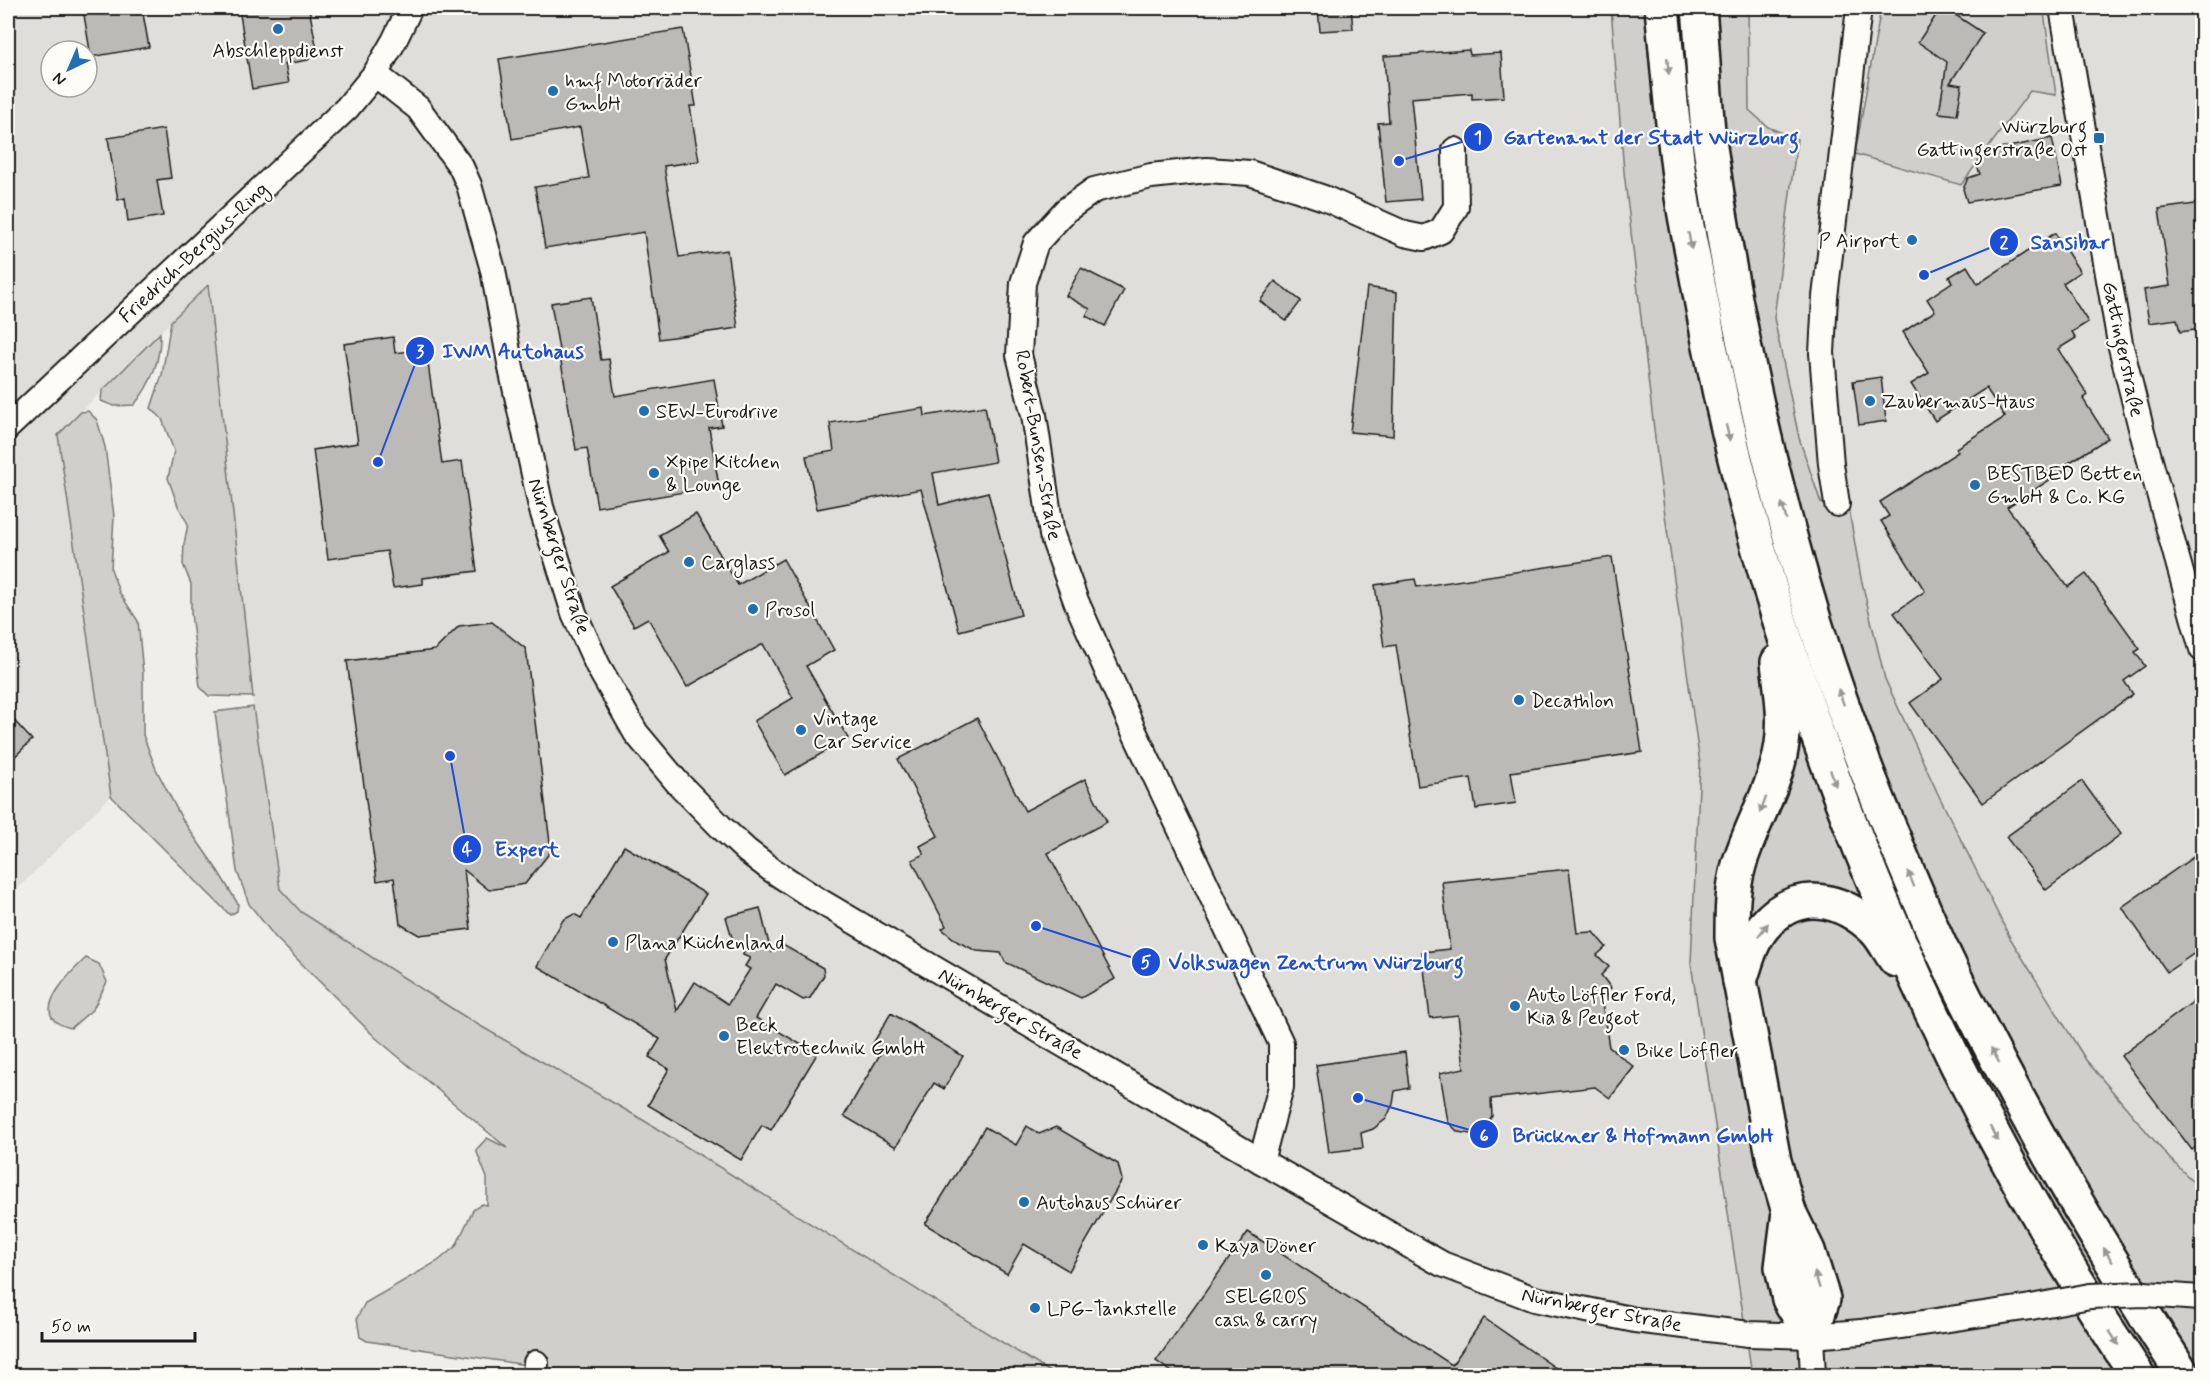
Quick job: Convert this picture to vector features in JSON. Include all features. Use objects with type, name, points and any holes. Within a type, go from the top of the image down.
[{"type":"highway","points":[[1662,8],[1680,184],[1709,346],[1728,435],[1768,583],[1800,684],[1839,795],[1939,1026],[1996,1137],[2057,1246],[2138,1376]]},
{"type":"highway","points":[[1699,8],[1709,136],[1740,327],[1753,391],[1779,492],[1827,660],[1872,782],[1928,921],[1973,1013],[2022,1107],[2091,1227],[2184,1376]]},
{"type":"highway","points":[[1768,583],[1784,715],[1782,746],[1769,791],[1739,865],[1732,902],[1732,938],[1774,1161],[1789,1212],[1808,1251],[1823,1299],[1811,1336]]},
{"type":"highway","points":[[1739,983],[1753,944],[1764,926],[1785,909],[1808,901],[1836,904],[1855,913],[1876,931],[1939,1026]]},
{"type":"street","points":[[375,74],[410,8]]},
{"type":"street","points":[[1837,504],[1831,464],[1822,352],[1825,297],[1859,8]]},
{"type":"street","name":"Gattingerstraße","points":[[2062,8],[2120,343],[2140,428],[2202,649]]},
{"type":"street","name":"Friedrich-Bergius-Ring","points":[[8,427],[347,108],[375,74]]},
{"type":"street","name":"Nürnberger Straße","points":[[375,74],[418,108],[461,167],[469,185],[493,270],[511,368],[547,527],[574,613],[598,666],[636,733],[677,782],[721,827],[772,870],[813,897],[1261,1161],[1442,1264],[1534,1299],[1635,1320],[1749,1334],[1811,1336],[1861,1332],[2090,1296],[2145,1294],[2201,1299]]},
{"type":"street","name":"Robert-Bunsen-Straße","points":[[1261,1161],[1281,1087],[1281,1043],[1133,729],[1076,601],[1052,536],[1034,415],[1019,355],[1023,284],[1036,243],[1066,210],[1094,190],[1151,176],[1207,170],[1250,173],[1324,198],[1405,234],[1424,238],[1441,231],[1456,207],[1455,150]]},
{"type":"street","points":[[1811,1336],[1813,1376]]},
{"type":"shaded area","points":[[8,8],[1611,8],[1624,172],[1659,472],[1700,764],[1691,963],[1752,1375],[1055,1375],[643,1120],[470,1020],[301,912],[280,889],[253,707],[207,285],[58,435],[111,796],[8,898]]},
{"type":"shaded area","points":[[1611,8],[1748,8],[1749,110],[1768,127],[1797,139],[1774,318],[1799,438],[1821,503],[1848,505],[1861,578],[1885,679],[1939,796],[2010,938],[2086,1060],[2169,1158],[2202,1190],[2202,1375],[2025,1376],[1967,1368],[1905,1376],[1752,1375],[1691,963],[1700,764],[1659,472],[1624,172]]},
{"type":"shaded area","points":[[1748,8],[2202,8],[2202,1190],[2169,1158],[2086,1060],[2010,938],[1939,796],[1885,679],[1861,578],[1848,506],[1821,503],[1799,438],[1774,318],[1797,139],[1768,127],[1749,110]]},
{"type":"shaded area","points":[[1881,8],[2023,8],[2044,13],[2056,95],[2030,91],[1961,185],[1855,154]]},
{"type":"shaded area","points":[[208,285],[253,697],[209,696],[200,687],[191,613],[191,584],[183,564],[188,524],[178,506],[168,478],[174,451],[162,419],[151,408],[162,375],[171,321]]},
{"type":"shaded area","points":[[160,333],[159,352],[154,371],[134,405],[114,406],[101,401],[102,391]]},
{"type":"shaded area","points":[[88,411],[97,420],[105,447],[114,516],[111,569],[119,592],[138,621],[143,673],[143,735],[156,769],[182,819],[238,904],[237,911],[230,915],[111,796],[58,435],[81,412]]},
{"type":"shaded area","points":[[253,707],[280,889],[301,912],[470,1020],[643,1120],[1055,1375],[593,1375],[367,1341],[360,1337],[357,1318],[365,1303],[438,1261],[456,1246],[473,1210],[482,1204],[487,1205],[487,1178],[476,1150],[487,1138],[507,1148],[376,1038],[275,937],[249,904],[237,871],[215,712]]},
{"type":"shaded area","points":[[86,958],[99,964],[107,982],[93,1009],[71,1028],[63,1026],[52,1016],[50,1008],[53,999],[65,979]]},
{"type":"shaded area","points":[[1967,1368],[2025,1375],[1905,1376]]},
{"type":"building","points":[[142,8],[149,47],[99,56],[99,39],[88,39],[83,9]]},
{"type":"building","name":"Abschleppdienst","points":[[239,8],[309,8],[317,50],[308,60],[285,64],[289,83],[252,89]]},
{"type":"building","points":[[1318,8],[1351,8],[1353,29],[1320,31]]},
{"type":"building","points":[[1941,8],[1945,8],[1983,33],[1950,83],[1962,85],[1957,115],[1939,113],[1947,62],[1918,42]]},
{"type":"building","points":[[683,29],[696,106],[690,106],[699,161],[664,166],[679,257],[727,250],[738,328],[659,339],[644,232],[545,248],[535,187],[589,178],[580,127],[512,139],[499,59]]},
{"type":"building","points":[[1469,50],[1470,55],[1501,53],[1504,97],[1472,99],[1472,93],[1411,98],[1421,199],[1386,202],[1378,123],[1389,122],[1384,56]]},
{"type":"building","points":[[164,129],[171,178],[157,180],[163,216],[128,222],[125,198],[118,200],[108,138]]},
{"type":"building","points":[[2052,138],[2062,186],[1967,202],[1963,189],[1968,178],[1980,174],[1977,166],[1990,151]]},
{"type":"building","points":[[2202,203],[2202,329],[2180,332],[2177,319],[2149,323],[2144,290],[2170,286],[2159,209]]},
{"type":"building","points":[[2055,233],[2080,272],[2063,283],[2088,322],[2072,332],[2076,338],[2058,349],[2088,395],[2083,399],[2108,438],[2067,464],[2070,467],[2007,507],[2068,587],[2086,574],[2140,649],[2135,652],[2145,666],[2124,681],[2133,694],[1983,803],[1910,703],[1943,679],[1894,613],[1925,591],[1881,521],[1889,516],[1880,502],[1958,452],[1956,448],[2005,417],[1986,388],[1935,421],[1911,384],[1929,373],[1903,332],[1935,311],[1927,299],[1952,282],[1949,277],[1967,266],[1978,284]]},
{"type":"building","points":[[1081,268],[1124,290],[1105,326],[1086,316],[1090,309],[1066,296]]},
{"type":"building","points":[[1275,281],[1301,301],[1286,321],[1260,301]]},
{"type":"building","points":[[1367,287],[1397,292],[1393,436],[1350,432]]},
{"type":"building","points":[[591,297],[601,360],[609,359],[615,396],[714,379],[722,426],[709,428],[719,486],[597,507],[587,448],[576,450],[551,303]]},
{"type":"building","points":[[393,337],[395,353],[426,349],[442,464],[462,461],[477,571],[423,578],[423,584],[393,588],[387,551],[328,559],[313,450],[358,443],[344,344]]},
{"type":"building","name":"Zaubermaus-Haus","points":[[1881,377],[1886,421],[1859,425],[1853,381]]},
{"type":"building","points":[[985,406],[995,462],[933,473],[939,505],[988,492],[1021,615],[959,631],[921,489],[817,509],[806,456],[834,451],[830,423],[924,408],[925,416]]},
{"type":"building","points":[[696,514],[738,585],[783,559],[834,650],[806,666],[848,738],[785,775],[754,721],[793,698],[763,644],[687,687],[648,618],[634,626],[610,586],[669,552],[659,535]]},
{"type":"building","name":"Decathlon","points":[[1612,557],[1642,752],[1511,772],[1516,803],[1476,809],[1471,778],[1418,786],[1396,645],[1384,647],[1375,585],[1415,579],[1417,587]]},
{"type":"building","points":[[492,622],[526,649],[551,851],[525,884],[489,890],[464,870],[471,929],[419,935],[400,924],[394,878],[377,881],[347,661],[435,650],[459,626]]},
{"type":"building","points":[[8,714],[32,740],[8,763]]},
{"type":"building","points":[[977,718],[1025,811],[1085,779],[1107,822],[1048,853],[1115,979],[1081,998],[1005,962],[1001,953],[977,951],[958,942],[942,929],[946,926],[912,860],[924,854],[920,846],[938,836],[898,759]]},
{"type":"building","points":[[2082,781],[2121,834],[2046,890],[2006,837]]},
{"type":"building","points":[[624,846],[706,894],[665,959],[677,1011],[695,982],[728,1004],[750,969],[745,966],[750,958],[743,955],[744,950],[739,947],[739,943],[733,941],[726,917],[760,908],[771,952],[783,945],[823,968],[824,975],[810,998],[803,1000],[776,984],[756,1018],[817,1054],[771,1130],[762,1125],[741,1160],[648,1105],[669,1069],[649,1057],[660,1039],[537,966],[563,920],[574,914],[581,918]]},
{"type":"building","points":[[2202,851],[2202,948],[2167,972],[2122,907]]},
{"type":"building","name":"Auto Löffler Ford, Kia & Peugeot","points":[[1569,869],[1577,933],[1593,932],[1606,947],[1597,955],[1609,967],[1601,975],[1611,988],[1601,997],[1609,1047],[1634,1067],[1610,1098],[1595,1087],[1491,1099],[1492,1116],[1484,1129],[1471,1134],[1458,1132],[1448,1122],[1440,1073],[1464,1068],[1458,1015],[1430,1018],[1422,952],[1450,949],[1442,882]]},
{"type":"building","points":[[2202,995],[2202,1143],[2192,1150],[2121,1056]]},
{"type":"building","points":[[891,1013],[963,1056],[944,1089],[934,1083],[896,1147],[844,1116],[882,1051],[872,1045]]},
{"type":"building","points":[[1405,1052],[1409,1088],[1395,1091],[1393,1104],[1386,1119],[1373,1129],[1361,1133],[1363,1148],[1329,1152],[1316,1065]]},
{"type":"building","name":"Autohaus Schürer","points":[[1027,1126],[1039,1134],[1056,1127],[1118,1164],[1122,1180],[1069,1271],[1024,1244],[1007,1274],[925,1224],[985,1127],[1016,1145]]},
{"type":"building","name":"SELGROS cash & carry","points":[[1248,1232],[1452,1365],[1484,1318],[1567,1376],[1178,1376],[1156,1361]]},
{"type":"place","name":"Abschleppdienst","points":[[278,29]]},
{"type":"place","name":"hmf Motorräder GmbH","points":[[553,91]]},
{"type":"place","name":"Würzburg Gattingerstraße Ost","points":[[2099,138]]},
{"type":"place","name":"Gartenamt der Stadt Würzburg","points":[[1399,161]]},
{"type":"place","name":"P Airport","points":[[1912,240]]},
{"type":"place","name":"Sansibar","points":[[1924,275]]},
{"type":"place","name":"Zaubermaus-Haus","points":[[1870,401]]},
{"type":"place","name":"SEW-Eurodrive","points":[[644,411]]},
{"type":"place","name":"IWM Autohaus","points":[[378,462]]},
{"type":"place","name":"Xpipe Kitchen & Lounge","points":[[654,473]]},
{"type":"place","name":"BESTBED Betten GmbH & Co. KG","points":[[1975,485]]},
{"type":"place","name":"Carglass","points":[[689,562]]},
{"type":"place","name":"Prosol","points":[[753,609]]},
{"type":"place","name":"Decathlon","points":[[1519,700]]},
{"type":"place","name":"Vintage Car Service","points":[[801,730]]},
{"type":"place","name":"Expert","points":[[450,756]]},
{"type":"place","name":"Volkswagen Zentrum Würzburg","points":[[1036,926]]},
{"type":"place","name":"Plana Küchenland","points":[[613,942]]},
{"type":"place","name":"Auto Löffler Ford, Kia & Peugeot","points":[[1515,1006]]},
{"type":"place","name":"Beck Elektrotechnik GmbH","points":[[724,1036]]},
{"type":"place","name":"Bike Löffler","points":[[1624,1050]]},
{"type":"place","name":"Brückner & Hofmann GmbH","points":[[1358,1098]]},
{"type":"place","name":"Autohaus Schürer","points":[[1024,1202]]},
{"type":"place","name":"Kaya Döner","points":[[1203,1245]]},
{"type":"place","name":"SELGROS cash & carry","points":[[1266,1275]]},
{"type":"place","name":"LPG-Tankstelle","points":[[1035,1308]]}]
